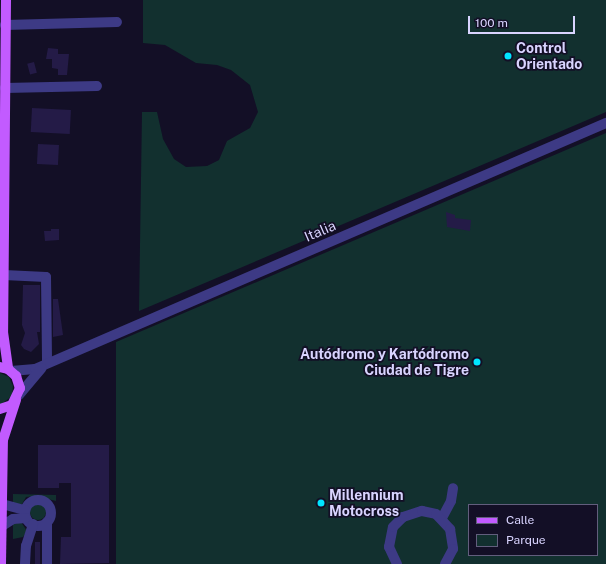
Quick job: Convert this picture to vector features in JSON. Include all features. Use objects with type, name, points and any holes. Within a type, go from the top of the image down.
[{"type":"main road","points":[[1,564],[3,440],[17,398],[19,381],[6,369],[3,332],[6,0]]},
{"type":"main road","points":[[0,409],[12,405],[17,398]]},
{"type":"street","points":[[6,25],[117,22]]},
{"type":"street","points":[[5,88],[97,86]]},
{"type":"street","name":"Italia","points":[[6,369],[30,371],[606,123]]},
{"type":"street","points":[[4,275],[46,277],[46,363]]},
{"type":"street","name":"Italia","points":[[17,398],[46,363]]},
{"type":"street","points":[[442,518],[451,501],[453,488]]},
{"type":"street","points":[[25,564],[26,546],[31,535],[28,518],[33,501],[42,500],[50,510],[47,522],[47,564]]},
{"type":"street","points":[[2,504],[28,518]]},
{"type":"street","points":[[397,564],[391,554],[389,540],[397,521],[409,513],[422,510],[442,518],[450,529],[453,542],[451,556],[445,564]]},
{"type":"street","points":[[2,526],[13,519],[28,518],[47,522]]},
{"type":"street","points":[[31,535],[47,535]]},
{"type":"green space","points":[[143,0],[606,0],[606,112],[139,311],[142,112],[157,112],[163,139],[174,159],[186,167],[207,166],[219,160],[227,141],[250,128],[258,112],[250,85],[231,70],[217,65],[196,63],[165,45],[143,43]]},
{"type":"green space","points":[[606,133],[606,564],[116,564],[116,342]]},
{"type":"green space","points":[[0,373],[9,377],[13,386],[12,396],[0,405]]},
{"type":"green space","points":[[13,494],[56,495],[56,501],[36,496],[26,497],[22,504],[13,505]]},
{"type":"green space","points":[[38,504],[44,506],[46,512],[44,518],[38,520],[32,518],[30,512],[32,506]]},
{"type":"green space","points":[[21,522],[27,531],[23,537],[13,539],[13,524]]},
{"type":"building","points":[[48,48],[58,49],[58,54],[69,54],[67,75],[58,75],[58,69],[52,68],[52,59],[46,59]]},
{"type":"building","points":[[34,62],[37,73],[30,74],[27,64]]},
{"type":"building","points":[[32,108],[71,110],[70,134],[31,132]]},
{"type":"building","points":[[38,144],[59,145],[58,165],[37,164]]},
{"type":"building","points":[[446,212],[455,215],[455,218],[471,220],[470,231],[447,227]]},
{"type":"building","points":[[51,229],[59,229],[59,240],[45,241],[44,231],[51,231]]},
{"type":"building","points":[[23,285],[40,285],[40,332],[37,332],[39,344],[31,352],[24,349],[21,345],[25,333],[22,325]]},
{"type":"building","points":[[53,299],[58,299],[63,335],[53,337]]},
{"type":"building","points":[[38,445],[109,445],[109,563],[60,564],[61,537],[71,537],[71,483],[59,483],[59,488],[38,488]]},
{"type":"building","points":[[35,542],[40,542],[40,564],[35,564]]},
{"type":"place","name":"Control Orientado","points":[[508,56]]},
{"type":"place","name":"Autódromo y Kartódromo Ciudad de Tigre","points":[[477,362]]},
{"type":"place","name":"Millennium Motocross","points":[[321,503]]}]
